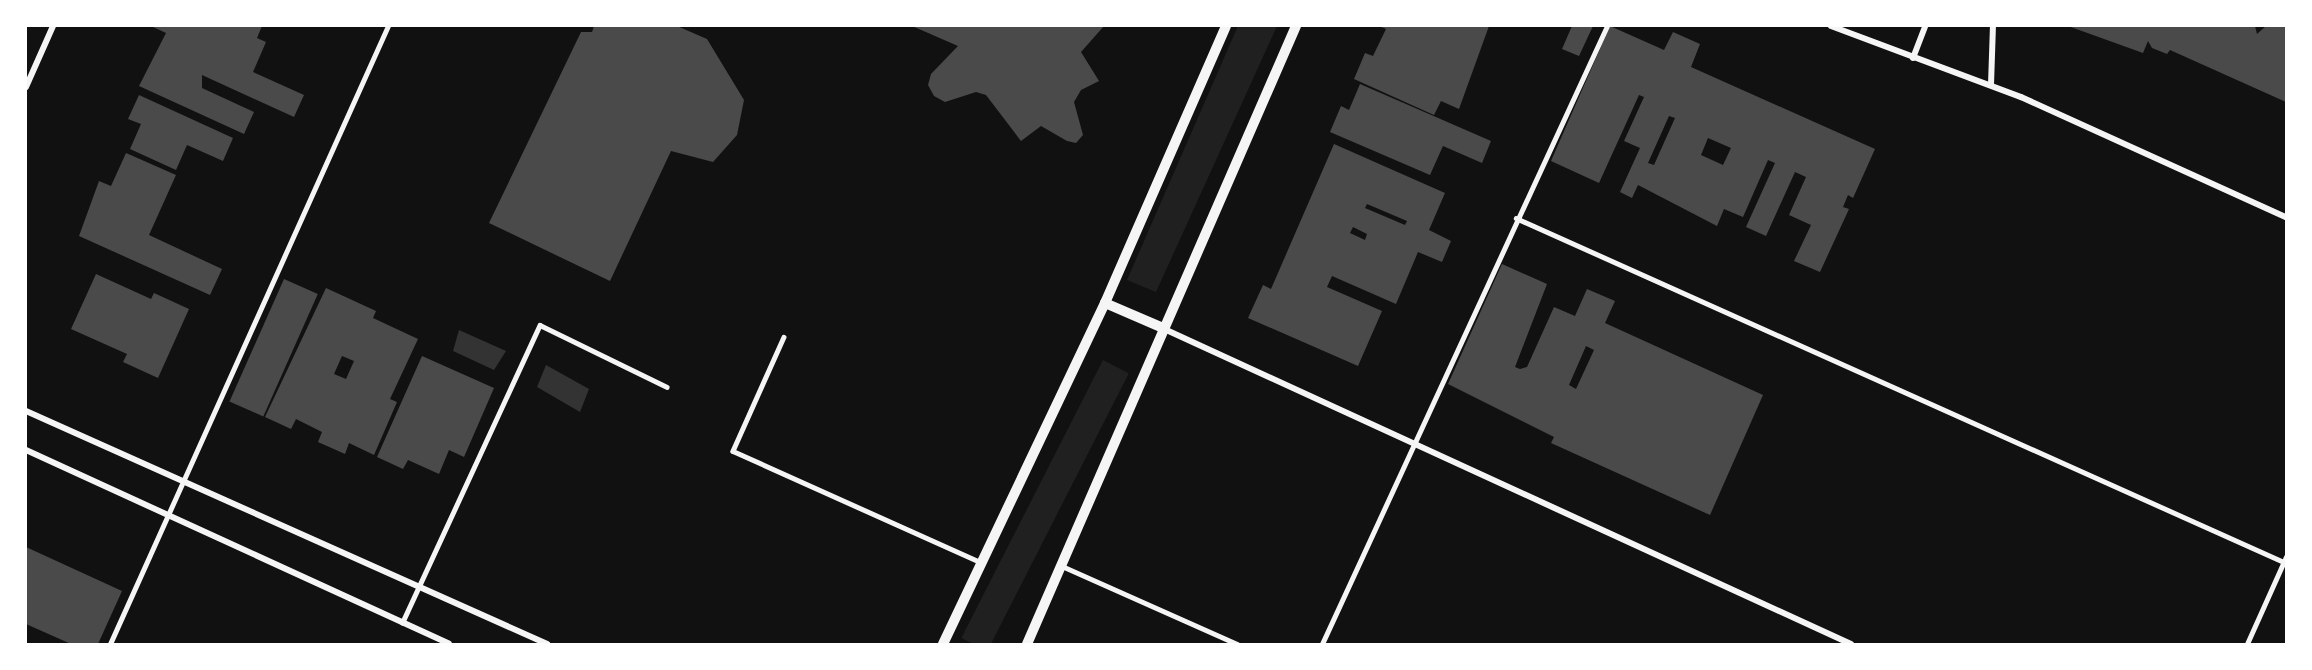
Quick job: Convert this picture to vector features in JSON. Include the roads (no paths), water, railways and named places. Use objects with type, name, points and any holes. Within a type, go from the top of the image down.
[{"type":"street","points":[[26,87],[53,26]]},
{"type":"street","points":[[943,645],[1105,303],[1226,26]]},
{"type":"street","points":[[1026,645],[1062,566],[1161,327],[1296,26]]},
{"type":"street","points":[[1831,26],[1991,85],[2286,217]]},
{"type":"street","points":[[1913,58],[1925,26]]},
{"type":"street","points":[[1991,85],[1993,26]]},
{"type":"street","points":[[1105,303],[1851,645]]},
{"type":"street","points":[[26,411],[186,478],[547,645]]},
{"type":"street","points":[[26,450],[166,518],[449,645]]},
{"type":"lane","points":[[110,645],[388,26]]},
{"type":"lane","points":[[1322,645],[1412,442],[1606,26]]},
{"type":"lane","points":[[1516,218],[2286,561],[2247,645]]},
{"type":"lane","points":[[402,623],[540,325],[667,387]]},
{"type":"lane","points":[[784,337],[733,451],[982,563]]},
{"type":"lane","points":[[1062,566],[1237,645]]}]
